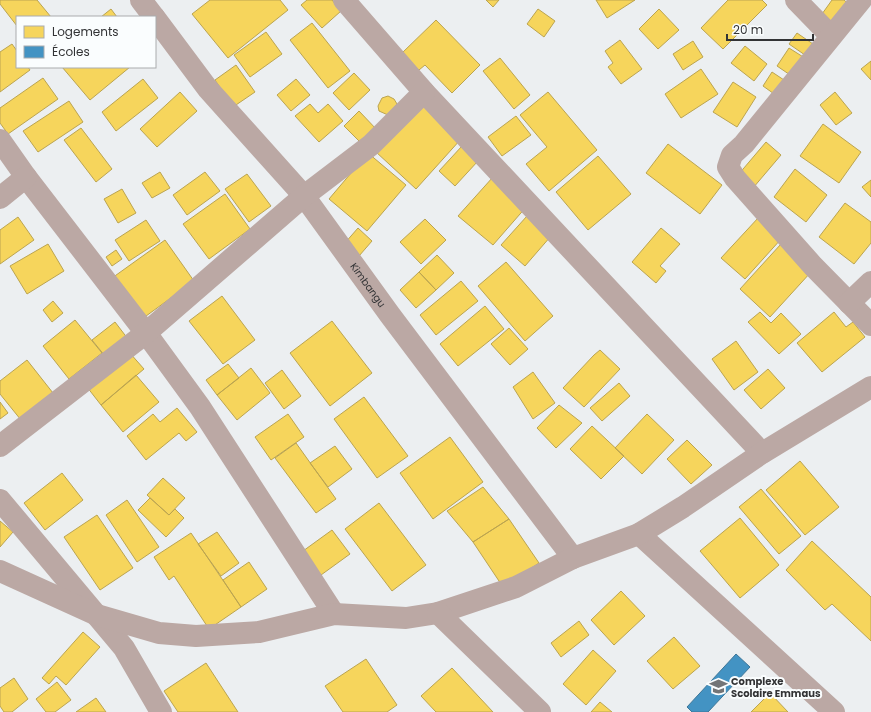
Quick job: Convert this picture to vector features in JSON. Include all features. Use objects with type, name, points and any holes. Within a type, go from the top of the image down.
[{"type":"street","name":"Kimbangu","points":[[141,0],[153,16]]},
{"type":"street","points":[[344,0],[424,92],[762,453]]},
{"type":"street","points":[[796,0],[831,36]]},
{"type":"street","points":[[861,0],[744,144],[732,155],[728,167],[735,178],[813,266],[871,325]]},
{"type":"street","name":"Kimbangu","points":[[156,21],[208,88],[304,196],[390,315],[573,558]]},
{"type":"street","points":[[0,446],[146,333],[304,196],[372,145],[424,92]]},
{"type":"street","points":[[0,140],[200,407],[334,614]]},
{"type":"street","points":[[0,198],[26,176]]},
{"type":"street","points":[[849,303],[871,282]]},
{"type":"street","points":[[0,571],[97,615],[159,633],[196,636],[259,632],[334,614],[406,618],[438,613],[516,587],[573,558],[639,534],[683,507],[762,453],[871,386]]},
{"type":"street","points":[[0,500],[124,648],[161,712]]},
{"type":"street","points":[[639,534],[834,712]]},
{"type":"street","points":[[438,613],[537,711]]},
{"type":"building: Logements","points":[[0,0],[37,0],[50,16],[16,16],[16,25],[0,4]]},
{"type":"building: Logements","points":[[210,0],[280,0],[288,10],[228,58],[192,14]]},
{"type":"building: Logements","points":[[307,0],[332,0],[341,11],[322,28],[301,5]]},
{"type":"building: Logements","points":[[486,0],[499,0],[493,7]]},
{"type":"building: Logements","points":[[596,0],[635,0],[607,18]]},
{"type":"building: Logements","points":[[728,0],[762,0],[767,5],[723,49],[701,28]]},
{"type":"building: Logements","points":[[832,0],[844,0],[851,6],[836,26],[822,14]]},
{"type":"building: Logements","points":[[111,9],[116,16],[102,16]]},
{"type":"building: Logements","points":[[538,9],[555,21],[544,37],[527,24]]},
{"type":"building: Logements","points":[[659,9],[679,30],[658,49],[639,29]]},
{"type":"building: Logements","points":[[436,20],[480,65],[452,93],[425,65],[419,70],[402,53]]},
{"type":"building: Logements","points":[[312,23],[350,71],[328,88],[290,40]]},
{"type":"building: Logements","points":[[266,32],[282,54],[250,77],[234,55]]},
{"type":"building: Logements","points":[[797,33],[813,44],[805,55],[789,44]]},
{"type":"building: Logements","points":[[620,40],[642,69],[621,84],[608,67],[613,63],[605,51]]},
{"type":"building: Logements","points":[[693,41],[703,57],[683,70],[673,54]]},
{"type":"building: Logements","points":[[12,44],[16,50],[16,68],[29,68],[30,70],[0,92],[0,52]]},
{"type":"building: Logements","points":[[745,46],[767,64],[754,81],[731,63]]},
{"type":"building: Logements","points":[[789,48],[808,60],[796,79],[777,66]]},
{"type":"building: Logements","points":[[500,58],[530,95],[514,109],[483,71]]},
{"type":"building: Logements","points":[[871,61],[871,80],[861,69]]},
{"type":"building: Logements","points":[[236,65],[255,92],[233,107],[215,80]]},
{"type":"building: Logements","points":[[63,68],[129,68],[90,100]]},
{"type":"building: Logements","points":[[701,69],[718,94],[681,118],[665,94]]},
{"type":"building: Logements","points":[[772,72],[787,82],[777,96],[763,86]]},
{"type":"building: Logements","points":[[354,73],[370,90],[349,110],[333,93]]},
{"type":"building: Logements","points":[[43,78],[58,99],[8,134],[0,123],[0,108]]},
{"type":"building: Logements","points":[[143,79],[158,98],[116,131],[102,112]]},
{"type":"building: Logements","points":[[296,79],[310,95],[291,111],[277,95]]},
{"type":"building: Logements","points":[[733,82],[756,97],[737,127],[713,112]]},
{"type":"building: Logements","points":[[180,92],[197,111],[157,147],[140,129]]},
{"type":"building: Logements","points":[[548,92],[597,150],[549,191],[526,164],[547,147],[520,115]]},
{"type":"building: Logements","points":[[835,92],[852,113],[836,125],[820,105]]},
{"type":"building: Logements","points":[[388,96],[394,99],[397,104],[388,115],[379,111],[378,106],[382,98]]},
{"type":"building: Logements","points":[[69,101],[83,122],[38,152],[23,131]]},
{"type":"building: Logements","points":[[421,103],[461,139],[416,189],[376,152]]},
{"type":"building: Logements","points":[[310,104],[318,113],[328,104],[343,121],[319,142],[295,116]]},
{"type":"building: Logements","points":[[359,111],[378,131],[363,145],[344,126]]},
{"type":"building: Logements","points":[[516,116],[531,135],[502,156],[488,137]]},
{"type":"building: Logements","points":[[823,124],[861,152],[839,183],[800,156]]},
{"type":"building: Logements","points":[[81,128],[112,169],[96,182],[64,140]]},
{"type":"building: Logements","points":[[766,142],[781,155],[753,188],[738,175]]},
{"type":"building: Logements","points":[[668,144],[722,185],[700,214],[646,173]]},
{"type":"building: Logements","points":[[462,146],[478,161],[455,186],[439,171]]},
{"type":"building: Logements","points":[[368,153],[406,185],[367,231],[329,199]]},
{"type":"building: Logements","points":[[598,156],[631,194],[588,230],[556,192]]},
{"type":"building: Logements","points":[[795,169],[827,195],[806,222],[774,197]]},
{"type":"building: Logements","points":[[160,172],[170,188],[152,198],[142,183]]},
{"type":"building: Logements","points":[[205,172],[220,191],[187,215],[173,195]]},
{"type":"building: Logements","points":[[247,174],[271,206],[249,222],[225,189]]},
{"type":"building: Logements","points":[[493,177],[527,206],[493,245],[458,216]]},
{"type":"building: Logements","points":[[871,180],[871,197],[862,187]]},
{"type":"building: Logements","points":[[122,189],[136,213],[118,223],[104,199]]},
{"type":"building: Logements","points":[[225,194],[250,229],[209,259],[183,224]]},
{"type":"building: Logements","points":[[845,203],[871,222],[871,243],[854,264],[819,237]]},
{"type":"building: Logements","points":[[527,216],[551,236],[525,266],[501,245]]},
{"type":"building: Logements","points":[[18,217],[34,240],[0,264],[0,230]]},
{"type":"building: Logements","points":[[759,217],[782,238],[745,279],[721,258]]},
{"type":"building: Logements","points":[[425,219],[446,240],[421,264],[400,242]]},
{"type":"building: Logements","points":[[146,220],[160,241],[129,261],[115,240]]},
{"type":"building: Logements","points":[[358,228],[372,241],[359,256],[344,244]]},
{"type":"building: Logements","points":[[661,228],[680,244],[660,266],[666,271],[656,283],[632,262]]},
{"type":"building: Logements","points":[[165,240],[194,281],[142,319],[112,278]]},
{"type":"building: Logements","points":[[48,244],[64,271],[27,294],[10,266]]},
{"type":"building: Logements","points":[[781,244],[811,272],[770,317],[740,289]]},
{"type":"building: Logements","points":[[116,250],[122,259],[112,266],[106,257]]},
{"type":"building: Logements","points":[[437,255],[454,273],[436,290],[419,272]]},
{"type":"building: Logements","points":[[506,262],[553,316],[525,341],[478,286]]},
{"type":"building: Logements","points":[[419,272],[436,290],[416,308],[400,290]]},
{"type":"building: Logements","points":[[461,281],[478,301],[436,335],[420,315]]},
{"type":"building: Logements","points":[[222,296],[255,340],[223,364],[189,321]]},
{"type":"building: Logements","points":[[53,301],[63,313],[52,322],[43,310]]},
{"type":"building: Logements","points":[[485,306],[504,329],[458,366],[440,344]]},
{"type":"building: Logements","points":[[760,312],[771,323],[781,313],[801,334],[779,354],[748,322]]},
{"type":"building: Logements","points":[[834,312],[846,327],[853,322],[865,337],[822,372],[797,343]]},
{"type":"building: Logements","points":[[75,320],[102,353],[69,379],[43,346]]},
{"type":"building: Logements","points":[[332,321],[372,373],[330,406],[290,353]]},
{"type":"building: Logements","points":[[115,322],[128,339],[105,356],[92,340]]},
{"type":"building: Logements","points":[[509,328],[528,349],[510,365],[491,344]]},
{"type":"building: Logements","points":[[736,341],[758,372],[734,390],[712,359]]},
{"type":"building: Logements","points":[[600,350],[620,369],[584,407],[563,388]]},
{"type":"building: Logements","points":[[129,352],[144,369],[101,405],[87,387]]},
{"type":"building: Logements","points":[[27,360],[53,393],[21,420],[0,394],[0,381]]},
{"type":"building: Logements","points":[[228,364],[239,378],[217,395],[206,380]]},
{"type":"building: Logements","points":[[251,368],[270,393],[237,420],[217,395]]},
{"type":"building: Logements","points":[[768,369],[785,388],[761,409],[744,390]]},
{"type":"building: Logements","points":[[282,370],[301,396],[284,409],[265,383]]},
{"type":"building: Logements","points":[[533,372],[555,403],[533,419],[513,387]]},
{"type":"building: Logements","points":[[136,375],[159,402],[123,432],[101,405]]},
{"type":"building: Logements","points":[[619,383],[630,396],[602,421],[590,408]]},
{"type":"building: Logements","points":[[364,397],[408,456],[377,478],[334,419]]},
{"type":"building: Logements","points":[[0,402],[8,413],[0,419]]},
{"type":"building: Logements","points":[[559,405],[582,423],[556,448],[537,428]]},
{"type":"building: Logements","points":[[177,408],[197,432],[186,441],[179,433],[146,460],[127,436],[153,414],[160,422]]},
{"type":"building: Logements","points":[[288,414],[304,437],[271,460],[255,437]]},
{"type":"building: Logements","points":[[647,414],[674,440],[642,474],[615,448]]},
{"type":"building: Logements","points":[[592,426],[624,456],[601,479],[570,449]]},
{"type":"building: Logements","points":[[450,437],[483,482],[433,519],[400,473]]},
{"type":"building: Logements","points":[[687,440],[712,465],[691,484],[667,459]]},
{"type":"building: Logements","points":[[296,443],[336,499],[316,513],[275,458]]},
{"type":"building: Logements","points":[[335,446],[352,469],[328,487],[310,463]]},
{"type":"building: Logements","points":[[800,461],[839,507],[805,535],[766,490]]},
{"type":"building: Logements","points":[[62,473],[83,500],[45,530],[24,503]]},
{"type":"building: Logements","points":[[163,478],[185,498],[169,515],[147,495]]},
{"type":"building: Logements","points":[[483,487],[509,519],[473,542],[447,511]]},
{"type":"building: Logements","points":[[761,489],[801,536],[779,554],[739,507]]},
{"type":"building: Logements","points":[[150,498],[169,515],[175,509],[184,518],[166,537],[138,510]]},
{"type":"building: Logements","points":[[127,500],[159,547],[137,562],[106,515]]},
{"type":"building: Logements","points":[[379,503],[426,565],[392,591],[345,529]]},
{"type":"building: Logements","points":[[97,515],[133,568],[100,590],[64,537]]},
{"type":"building: Logements","points":[[740,518],[779,565],[740,598],[700,551]]},
{"type":"building: Logements","points":[[509,519],[539,563],[503,587],[473,542]]},
{"type":"building: Logements","points":[[0,521],[13,532],[0,547]]},
{"type":"building: Logements","points":[[332,530],[350,554],[321,575],[303,551]]},
{"type":"building: Logements","points":[[217,532],[239,563],[221,576],[198,544]]},
{"type":"building: Logements","points":[[191,533],[241,607],[209,629],[174,576],[169,580],[154,557]]},
{"type":"building: Logements","points":[[812,541],[871,597],[871,641],[832,604],[825,610],[786,570]]},
{"type":"building: Logements","points":[[249,562],[267,589],[241,607],[223,580]]},
{"type":"building: Logements","points":[[621,591],[645,616],[614,645],[591,620]]},
{"type":"building: Logements","points":[[579,621],[589,635],[561,657],[551,643]]},
{"type":"building: Logements","points":[[83,632],[100,647],[66,685],[56,676],[49,684],[42,678]]},
{"type":"building: Logements","points":[[674,637],[700,666],[673,689],[647,661]]},
{"type":"building: Logements","points":[[593,650],[616,671],[586,705],[563,684]]},
{"type":"building: Logements","points":[[366,659],[397,705],[387,712],[343,712],[325,686]]},
{"type":"building: Logements","points":[[206,663],[238,712],[178,712],[164,691]]},
{"type":"building: Logements","points":[[452,668],[493,712],[436,712],[421,696]]},
{"type":"building: Logements","points":[[14,678],[28,699],[12,712],[4,712],[0,706],[0,688]]},
{"type":"building: Logements","points":[[57,682],[71,700],[55,712],[46,712],[36,699]]},
{"type":"building: Logements","points":[[770,693],[788,712],[751,712]]},
{"type":"building: Logements","points":[[96,698],[106,712],[76,712]]},
{"type":"building: Logements","points":[[600,702],[612,712],[591,712]]},
{"type":"building: Écoles","name":"Complexe Scolaire Emmaus","points":[[736,654],[750,667],[708,712],[692,712],[687,707]]},
{"type":"place","name":"Complexe Scolaire Emmaus","points":[[718,687]]}]
